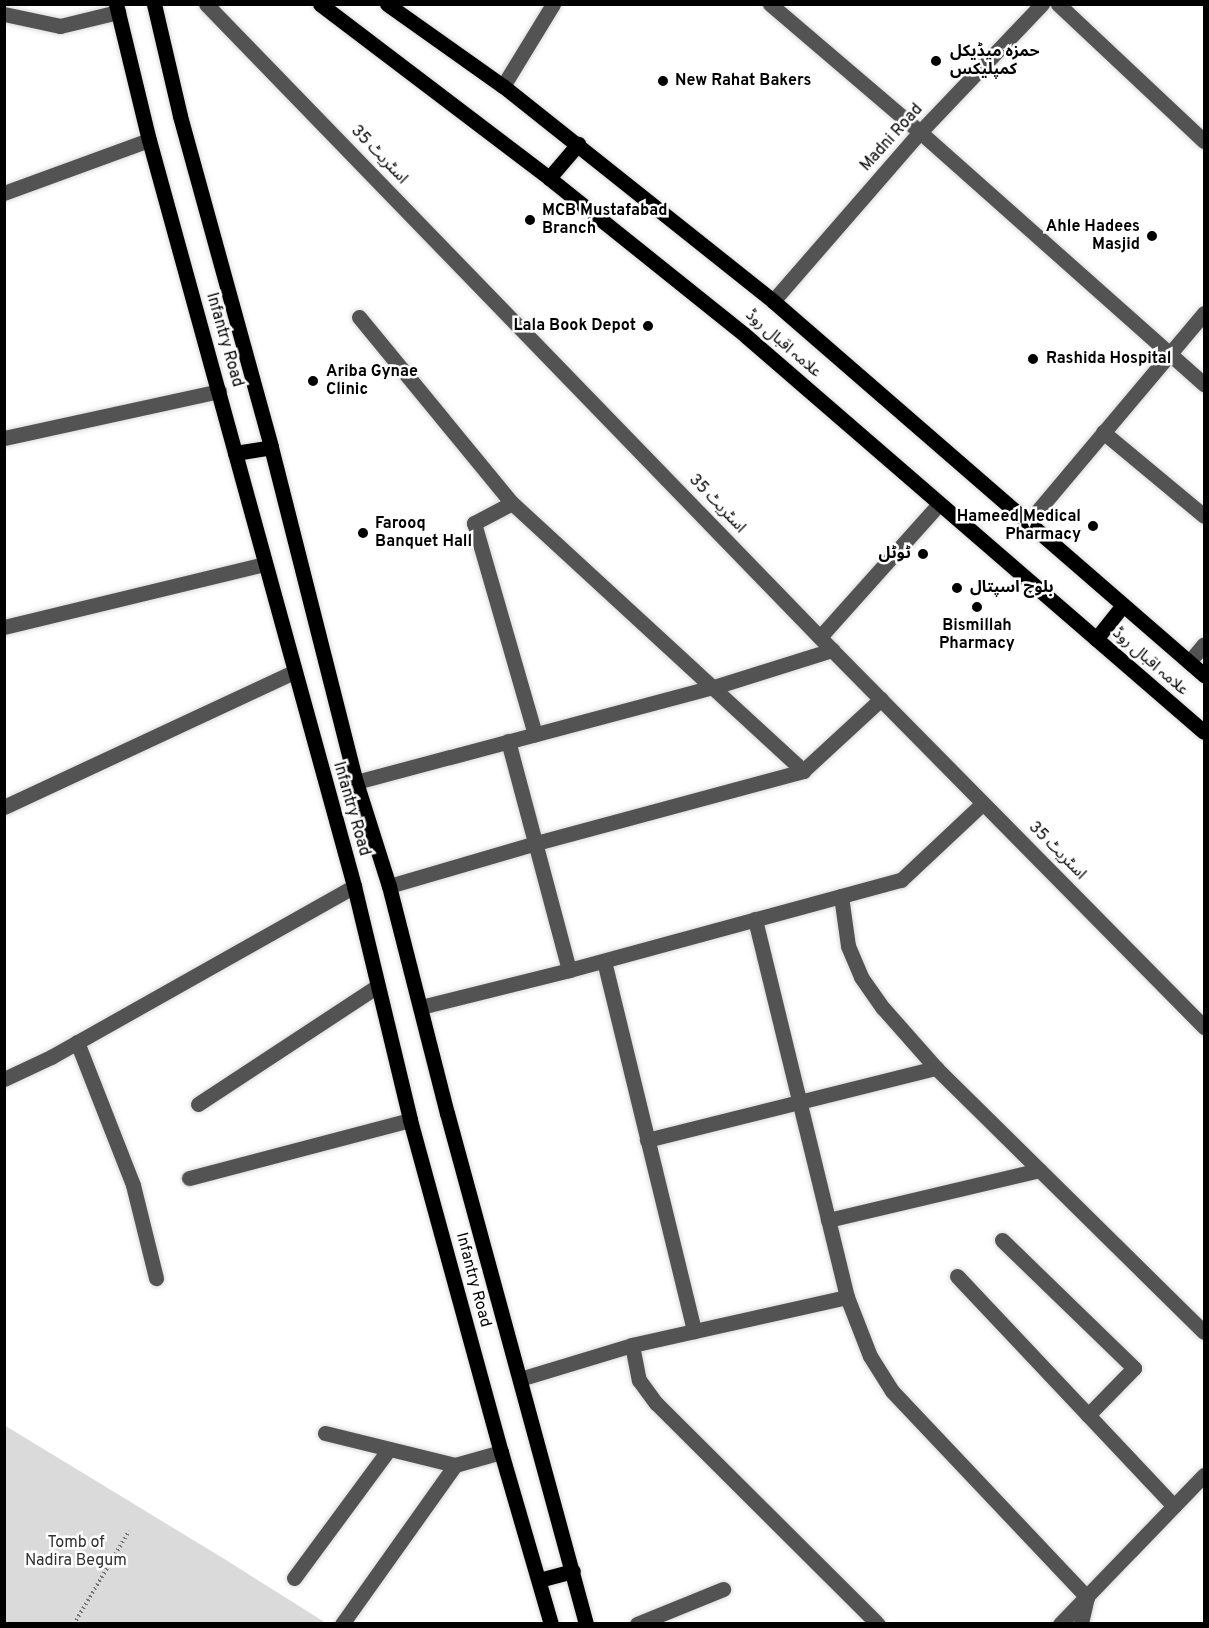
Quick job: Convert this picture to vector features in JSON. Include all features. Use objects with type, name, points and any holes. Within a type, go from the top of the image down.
[{"type":"main road","name":"Infantry Road","points":[[154,4],[183,128],[271,447],[356,782],[389,886],[586,1623]]},
{"type":"main road","name":"علامہ اقبال روڈ","points":[[320,4],[549,178],[746,336],[1204,732]]},
{"type":"main road","name":"علامہ اقبال روڈ","points":[[387,4],[503,86],[773,301],[1204,675]]},
{"type":"main road","name":"Infantry Road","points":[[117,8],[149,140],[354,886],[376,987],[410,1120],[501,1452],[551,1623]]},
{"type":"main road","points":[[549,178],[578,144]]},
{"type":"main road","points":[[235,453],[271,447]]},
{"type":"main road","points":[[1096,639],[1123,604]]},
{"type":"main road","points":[[539,1580],[573,1571]]},
{"type":"street","name":"اسٹریٹ 35","points":[[206,4],[832,650],[1204,1027]]},
{"type":"street","points":[[503,86],[553,4]]},
{"type":"street","points":[[770,4],[920,132],[1204,384]]},
{"type":"street","name":"Madni Road","points":[[773,301],[920,132],[1042,4]]},
{"type":"street","points":[[1058,4],[1204,141]]},
{"type":"street","points":[[4,14],[60,27],[117,8]]},
{"type":"street","points":[[4,193],[149,140]]},
{"type":"street","points":[[1029,521],[1204,313]]},
{"type":"street","points":[[359,317],[512,503],[803,771]]},
{"type":"street","points":[[4,438],[219,391]]},
{"type":"street","points":[[1103,432],[1204,516]]},
{"type":"street","points":[[512,503],[474,523],[535,734]]},
{"type":"street","points":[[820,637],[939,504]]},
{"type":"street","points":[[4,627],[265,564]]},
{"type":"street","points":[[1189,662],[1204,644]]},
{"type":"street","points":[[356,782],[714,687],[832,650]]},
{"type":"street","points":[[4,807],[294,672]]},
{"type":"street","points":[[389,886],[536,843],[803,771],[881,699]]},
{"type":"street","points":[[508,741],[569,970]]},
{"type":"street","points":[[420,1007],[604,961],[901,880],[983,802]]},
{"type":"street","points":[[4,1079],[78,1042],[354,886]]},
{"type":"street","points":[[841,896],[848,946],[861,977],[883,1008],[936,1068],[1204,1332]]},
{"type":"street","points":[[755,919],[847,1297],[870,1356],[892,1391],[1087,1597]]},
{"type":"street","points":[[604,961],[694,1331]]},
{"type":"street","points":[[198,1104],[376,987]]},
{"type":"street","points":[[78,1042],[133,1185],[156,1278]]},
{"type":"street","points":[[647,1140],[936,1068]]},
{"type":"street","points":[[189,1178],[410,1120]]},
{"type":"street","points":[[828,1220],[1039,1170]]},
{"type":"street","points":[[1002,1240],[1134,1368],[1088,1416]]},
{"type":"street","points":[[957,1276],[1174,1506]]},
{"type":"street","points":[[520,1380],[632,1345],[847,1297]]},
{"type":"street","points":[[632,1345],[639,1380],[656,1403],[878,1623]]},
{"type":"street","points":[[326,1433],[455,1465],[501,1452]]},
{"type":"street","points":[[294,1578],[389,1449]]},
{"type":"street","points":[[342,1623],[455,1465]]},
{"type":"street","points":[[1060,1623],[1204,1475]]},
{"type":"street","points":[[636,1623],[723,1589]]},
{"type":"street","points":[[1081,1623],[1087,1597]]},
{"type":"path","points":[[74,1623],[129,1531]]},
{"type":"green space","name":"Tomb of Nadira Begum","points":[[4,1425],[226,1560],[326,1623],[5,1623]]},
{"type":"place","name":"حمزہ میڈیکل کمپلیکس","points":[[936,61]]},
{"type":"place","name":"New Rahat Bakers","points":[[663,81]]},
{"type":"place","name":"MCB Mustafabad Branch","points":[[530,220]]},
{"type":"place","name":"Ahle Hadees Masjid","points":[[1152,236]]},
{"type":"place","name":"Lala Book Depot","points":[[648,326]]},
{"type":"place","name":"Rashida Hospital","points":[[1033,359]]},
{"type":"place","name":"Ariba Gynae Clinic","points":[[313,381]]},
{"type":"place","name":"Hameed Medical Pharmacy","points":[[1093,526]]},
{"type":"place","name":"Farooq Banquet Hall","points":[[363,533]]},
{"type":"place","name":"ٹوٹل","points":[[923,554]]},
{"type":"place","name":"بلوچ اسپتال","points":[[957,588]]},
{"type":"place","name":"Bismillah Pharmacy","points":[[977,607]]}]
